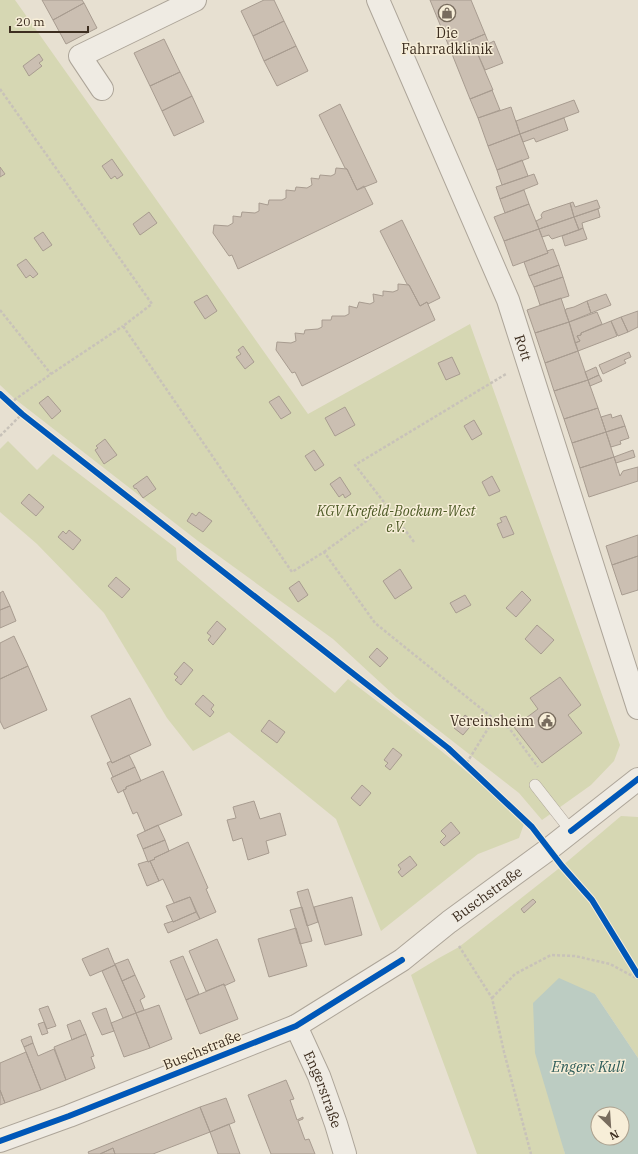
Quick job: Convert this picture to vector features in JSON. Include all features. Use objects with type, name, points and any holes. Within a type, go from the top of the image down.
[{"type":"street","points":[[102,89],[80,56],[195,0]]},
{"type":"street","name":"Rott","points":[[378,0],[508,300],[638,708]]},
{"type":"street","name":"Buschstraße","points":[[0,1141],[69,1116],[296,1026],[402,960],[449,922],[638,779]]},
{"type":"street","name":"Engerstraße","points":[[296,1026],[319,1076],[345,1154]]},
{"type":"lane","points":[[535,785],[571,831]]},
{"type":"path","points":[[0,89],[152,304],[10,403]]},
{"type":"path","points":[[0,310],[51,374]]},
{"type":"path","points":[[122,326],[292,572],[324,552],[387,506]]},
{"type":"path","points":[[414,542],[355,465],[528,361]]},
{"type":"path","points":[[0,436],[22,414]]},
{"type":"path","points":[[324,552],[375,623],[494,720],[509,728],[538,767],[535,785]]},
{"type":"path","points":[[466,764],[494,720]]},
{"type":"path","points":[[449,922],[459,947],[492,998],[504,1052],[531,1154]]},
{"type":"path","points":[[492,998],[516,974],[551,955],[575,956],[610,964],[638,979]]},
{"type":"green space","name":"KGV Krefeld-Bockum-West e.V.","points":[[0,0],[15,0],[308,414],[470,324],[620,745],[614,761],[591,785],[542,820],[519,793],[396,697],[333,639],[198,541],[15,399],[0,385]]},
{"type":"green space","points":[[8,441],[37,470],[53,454],[176,548],[177,560],[335,693],[348,679],[416,731],[482,785],[524,824],[519,838],[478,854],[381,931],[336,819],[229,732],[193,751],[167,718],[104,613],[37,544],[0,512],[0,449]]},
{"type":"green space","points":[[621,816],[638,817],[638,1058],[595,994],[563,1146],[565,1154],[477,1154],[411,975],[459,947],[562,866]]},
{"type":"water","name":"Engers Kull","points":[[559,978],[595,994],[638,1058],[638,1154],[565,1154],[535,1053],[533,1003]]},
{"type":"building","points":[[42,0],[82,0],[84,3],[53,20]]},
{"type":"building","points":[[264,0],[274,0],[284,21],[253,36],[241,11]]},
{"type":"building","points":[[430,0],[471,0],[485,34],[450,49]]},
{"type":"building","points":[[84,3],[97,28],[66,44],[53,20]]},
{"type":"building","points":[[284,21],[296,46],[264,61],[253,36]]},
{"type":"building","points":[[485,34],[489,44],[476,50],[493,90],[470,99],[450,49]]},
{"type":"building","points":[[164,39],[180,72],[150,86],[134,53]]},
{"type":"building","points":[[494,41],[503,63],[485,70],[476,50]]},
{"type":"building","points":[[296,46],[308,71],[277,86],[264,61]]},
{"type":"building","points":[[39,54],[43,60],[39,63],[42,66],[29,76],[23,66]]},
{"type":"building","points":[[180,72],[192,96],[162,111],[150,86]]},
{"type":"building","points":[[492,90],[500,110],[478,118],[470,99]]},
{"type":"building","points":[[192,96],[204,122],[174,136],[162,111]]},
{"type":"building","points":[[574,100],[579,112],[520,134],[516,121]]},
{"type":"building","points":[[340,104],[377,182],[357,190],[319,115]]},
{"type":"building","points":[[511,107],[520,134],[488,146],[478,118]]},
{"type":"building","points":[[564,118],[568,130],[536,142],[534,138],[523,142],[520,134]]},
{"type":"building","points":[[520,134],[529,158],[497,170],[488,146]]},
{"type":"building","points":[[112,159],[123,175],[117,179],[115,176],[111,179],[102,166]]},
{"type":"building","points":[[522,160],[528,176],[502,185],[497,170]]},
{"type":"building","points":[[0,167],[5,174],[0,177]]},
{"type":"building","points":[[336,168],[347,169],[357,190],[364,186],[373,204],[238,269],[232,255],[229,256],[213,233],[214,225],[228,226],[233,223],[233,216],[241,217],[242,212],[255,213],[259,211],[259,203],[268,205],[269,200],[282,200],[286,198],[286,190],[295,191],[296,187],[307,188],[312,185],[311,178],[319,179],[320,175],[331,176],[335,174]]},
{"type":"building","points":[[534,174],[538,184],[500,199],[496,187]]},
{"type":"building","points":[[524,190],[529,204],[505,213],[500,199]]},
{"type":"building","points":[[597,200],[600,208],[574,217],[570,203],[573,202],[575,207]]},
{"type":"building","points":[[570,203],[574,217],[539,229],[536,221],[542,218],[541,215],[543,212]]},
{"type":"building","points":[[529,204],[539,229],[504,241],[494,217]]},
{"type":"building","points":[[598,209],[600,217],[582,223],[583,228],[579,230],[574,217]]},
{"type":"building","points":[[149,212],[157,223],[140,235],[133,224]]},
{"type":"building","points":[[574,217],[579,230],[552,239],[549,235],[542,237],[539,229]]},
{"type":"building","points":[[402,220],[440,298],[428,304],[427,302],[420,306],[380,231]]},
{"type":"building","points":[[583,228],[587,239],[565,246],[562,236]]},
{"type":"building","points":[[539,229],[548,253],[513,266],[504,241]]},
{"type":"building","points":[[43,232],[52,245],[43,251],[34,238]]},
{"type":"building","points":[[553,249],[559,265],[529,276],[524,262],[548,253],[547,251]]},
{"type":"building","points":[[26,259],[38,274],[33,278],[30,275],[26,278],[17,265]]},
{"type":"building","points":[[559,265],[563,277],[534,287],[529,276]]},
{"type":"building","points":[[563,277],[569,296],[540,305],[534,287]]},
{"type":"building","points":[[398,284],[409,285],[420,306],[427,302],[435,320],[302,386],[295,372],[292,373],[276,350],[277,342],[291,343],[296,341],[295,333],[304,334],[305,330],[318,329],[322,327],[322,320],[331,320],[332,316],[345,316],[349,314],[349,306],[357,308],[359,302],[370,304],[374,302],[373,294],[383,296],[383,291],[393,292],[398,290]]},
{"type":"building","points":[[606,294],[611,305],[591,313],[587,301]]},
{"type":"building","points":[[207,295],[217,311],[205,319],[194,302]]},
{"type":"building","points":[[561,298],[569,322],[535,333],[527,310]]},
{"type":"building","points":[[587,301],[591,313],[569,322],[565,311],[566,309]]},
{"type":"building","points":[[638,311],[638,327],[628,332],[621,317]]},
{"type":"building","points":[[597,312],[602,324],[581,333],[581,335],[577,336],[580,341],[575,343],[569,322]]},
{"type":"building","points":[[621,317],[628,332],[618,336],[611,321]]},
{"type":"building","points":[[611,321],[617,336],[578,351],[575,343],[580,341],[577,336]]},
{"type":"building","points":[[569,322],[578,351],[545,363],[535,333]]},
{"type":"building","points":[[243,346],[254,362],[245,369],[236,357],[241,354],[238,350]]},
{"type":"building","points":[[578,351],[588,380],[554,391],[545,363]]},
{"type":"building","points":[[629,352],[631,357],[624,360],[626,363],[603,374],[599,365]]},
{"type":"building","points":[[452,357],[460,374],[446,380],[438,363]]},
{"type":"building","points":[[596,367],[599,375],[588,380],[585,372]]},
{"type":"building","points":[[599,375],[602,381],[590,386],[588,380]]},
{"type":"building","points":[[588,380],[598,408],[564,419],[554,391]]},
{"type":"building","points":[[48,396],[61,411],[52,419],[39,403]]},
{"type":"building","points":[[279,396],[291,413],[281,419],[269,402]]},
{"type":"building","points":[[345,407],[355,425],[335,436],[325,418]]},
{"type":"building","points":[[598,408],[606,432],[572,443],[564,419]]},
{"type":"building","points":[[611,414],[612,418],[621,415],[625,426],[606,432],[601,417]]},
{"type":"building","points":[[474,420],[482,434],[472,440],[464,426]]},
{"type":"building","points":[[625,426],[629,438],[620,441],[621,444],[611,447],[606,432]]},
{"type":"building","points":[[606,432],[614,457],[580,468],[572,443]]},
{"type":"building","points":[[105,439],[117,455],[104,464],[95,450],[98,448],[96,446]]},
{"type":"building","points":[[314,450],[324,465],[315,471],[305,456]]},
{"type":"building","points":[[633,450],[635,457],[616,463],[614,457]]},
{"type":"building","points":[[614,457],[620,476],[623,471],[638,467],[638,481],[589,497],[580,468]]},
{"type":"building","points":[[147,476],[156,489],[143,498],[133,486]]},
{"type":"building","points":[[492,476],[500,491],[489,496],[482,482]]},
{"type":"building","points":[[340,477],[351,494],[345,498],[343,494],[339,497],[330,484]]},
{"type":"building","points":[[29,494],[44,507],[36,516],[21,503]]},
{"type":"building","points":[[199,512],[212,521],[203,532],[187,521],[192,513],[196,516]]},
{"type":"building","points":[[506,516],[514,534],[503,538],[497,524],[502,522],[500,518]]},
{"type":"building","points":[[69,530],[81,540],[73,550],[58,537],[63,531],[66,534]]},
{"type":"building","points":[[638,535],[638,556],[612,565],[606,546]]},
{"type":"building","points":[[638,556],[638,590],[622,595],[612,565]]},
{"type":"building","points":[[400,569],[412,588],[395,599],[383,581]]},
{"type":"building","points":[[116,577],[130,589],[122,598],[108,586]]},
{"type":"building","points":[[299,581],[308,595],[298,602],[289,588]]},
{"type":"building","points":[[3,591],[10,606],[0,610],[0,593]]},
{"type":"building","points":[[522,591],[531,600],[516,617],[506,608]]},
{"type":"building","points":[[465,595],[471,605],[456,613],[450,603]]},
{"type":"building","points":[[10,606],[16,621],[0,628],[0,610]]},
{"type":"building","points":[[217,621],[226,629],[213,645],[208,640],[211,636],[207,633]]},
{"type":"building","points":[[537,625],[554,640],[541,654],[525,639]]},
{"type":"building","points":[[14,636],[28,666],[0,679],[0,643]]},
{"type":"building","points":[[377,648],[388,658],[380,667],[369,657]]},
{"type":"building","points":[[184,662],[193,670],[181,685],[175,680],[178,677],[174,674]]},
{"type":"building","points":[[28,666],[47,710],[4,729],[0,721],[0,679]]},
{"type":"building","name":"Vereinsheim","points":[[560,677],[581,705],[568,715],[582,733],[542,763],[514,727],[538,709],[530,698]]},
{"type":"building","points":[[203,695],[214,705],[211,709],[214,712],[210,717],[195,704]]},
{"type":"building","points":[[130,698],[151,745],[112,763],[91,716]]},
{"type":"building","points":[[465,715],[474,722],[463,735],[454,728]]},
{"type":"building","points":[[269,720],[285,732],[277,743],[261,731]]},
{"type":"building","points":[[393,748],[402,755],[390,770],[385,766],[388,763],[384,760]]},
{"type":"building","points":[[129,755],[135,767],[113,777],[107,763],[111,761],[112,763]]},
{"type":"building","points":[[135,767],[141,781],[126,787],[126,789],[118,793],[111,778]]},
{"type":"building","points":[[163,771],[182,815],[145,831],[137,812],[133,814],[123,790],[126,789],[126,787]]},
{"type":"building","points":[[362,785],[371,793],[360,806],[351,798]]},
{"type":"building","points":[[254,801],[260,819],[280,813],[286,835],[266,841],[269,853],[248,860],[242,838],[233,841],[227,820],[236,818],[233,807]]},
{"type":"building","points":[[451,822],[460,833],[444,846],[440,842],[446,836],[441,831]]},
{"type":"building","points":[[158,825],[165,840],[143,849],[137,835]]},
{"type":"building","points":[[165,840],[169,851],[148,862],[143,849]]},
{"type":"building","points":[[188,842],[208,888],[206,889],[216,912],[200,919],[190,897],[174,903],[163,879],[159,881],[150,861]]},
{"type":"building","points":[[410,856],[417,865],[402,877],[398,872],[401,869],[398,865]]},
{"type":"building","points":[[150,861],[159,881],[147,886],[138,864]]},
{"type":"building","points":[[308,889],[318,922],[307,926],[297,892]]},
{"type":"building","points":[[190,897],[196,912],[173,922],[166,906]]},
{"type":"building","points":[[352,897],[362,935],[325,945],[314,907]]},
{"type":"building","points":[[533,899],[536,902],[524,913],[521,909]]},
{"type":"building","points":[[302,907],[312,941],[300,944],[290,910]]},
{"type":"building","points":[[196,912],[200,919],[168,933],[164,924],[173,922]]},
{"type":"building","points":[[296,928],[307,966],[269,977],[258,939]]},
{"type":"building","points":[[217,939],[235,981],[206,991],[189,951]]},
{"type":"building","points":[[108,948],[115,965],[90,976],[82,959]]},
{"type":"building","points":[[183,956],[199,994],[186,1000],[170,961]]},
{"type":"building","points":[[128,959],[135,975],[122,981],[115,964]]},
{"type":"building","points":[[115,965],[136,1013],[123,1018],[102,971]]},
{"type":"building","points":[[135,975],[145,997],[140,1000],[144,1010],[136,1013],[122,981]]},
{"type":"building","points":[[224,984],[238,1019],[200,1034],[186,1000]]},
{"type":"building","points":[[159,1005],[172,1039],[150,1048],[136,1013]]},
{"type":"building","points":[[48,1006],[56,1026],[47,1029],[39,1009]]},
{"type":"building","points":[[106,1008],[114,1031],[102,1035],[92,1013]]},
{"type":"building","points":[[136,1013],[150,1048],[124,1057],[111,1023]]},
{"type":"building","points":[[80,1020],[86,1034],[72,1040],[67,1025]]},
{"type":"building","points":[[44,1022],[48,1033],[42,1035],[38,1024]]},
{"type":"building","points":[[86,1034],[94,1056],[91,1057],[95,1068],[66,1080],[54,1047]]},
{"type":"building","points":[[31,1036],[33,1043],[24,1047],[21,1040]]},
{"type":"building","points":[[33,1043],[38,1056],[54,1049],[66,1080],[41,1090],[24,1047]]},
{"type":"building","points":[[26,1052],[41,1090],[5,1103],[0,1090],[0,1063]]},
{"type":"building","points":[[286,1080],[294,1099],[290,1100],[297,1120],[303,1117],[303,1119],[298,1121],[305,1140],[309,1139],[315,1154],[271,1154],[248,1095]]},
{"type":"building","points":[[0,1090],[5,1103],[0,1105]]},
{"type":"building","points":[[226,1098],[235,1122],[210,1132],[200,1107]]},
{"type":"building","points":[[200,1107],[210,1132],[153,1154],[115,1154],[113,1148],[100,1154],[89,1154],[88,1152]]},
{"type":"building","points":[[229,1124],[240,1154],[218,1154],[210,1132]]},
{"type":"building","points":[[113,1148],[115,1154],[100,1154]]},
{"type":"cycle path","points":[[0,394],[22,414],[448,748],[532,827],[562,866],[592,900],[638,975]]},
{"type":"cycle path","points":[[571,831],[638,779]]},
{"type":"cycle path","points":[[0,1141],[69,1116],[296,1026],[402,960]]},
{"type":"place","name":"Die Fahrradklinik","points":[[447,13]]},
{"type":"place","name":"Vereinsheim","points":[[547,721]]}]
